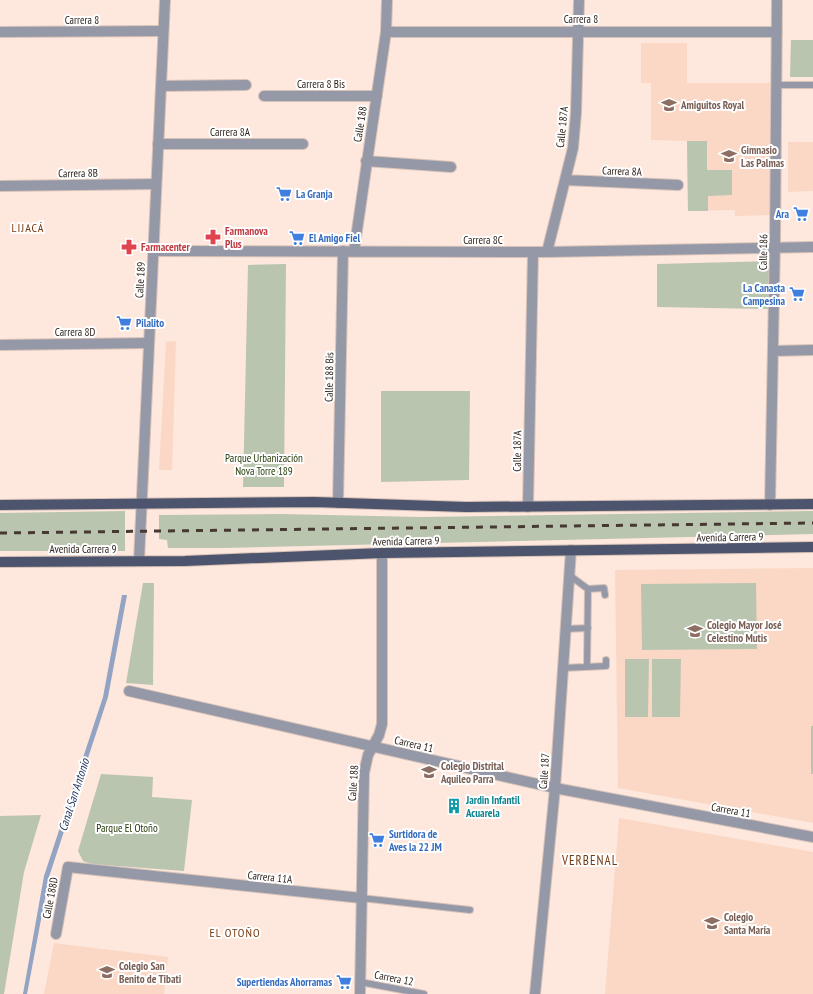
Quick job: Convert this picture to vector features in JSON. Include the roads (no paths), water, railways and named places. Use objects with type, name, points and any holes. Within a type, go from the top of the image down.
[{"type":"main road","points":[[0,505],[338,503],[466,507],[528,507],[813,504]]},
{"type":"main road","name":"Avenida Carrera 9","points":[[0,562],[185,561],[382,553],[813,547]]},
{"type":"street","name":"Calle 189","points":[[139,561],[164,0]]},
{"type":"street","name":"Calle 188","points":[[354,251],[386,32],[387,0]]},
{"type":"street","name":"Calle 187A","points":[[546,252],[566,180],[573,148],[576,113],[579,0]]},
{"type":"street","name":"Calle 186","points":[[770,505],[775,247],[777,0]]},
{"type":"street","name":"Carrera 8","points":[[0,32],[163,31]]},
{"type":"street","name":"Carrera 8","points":[[386,32],[777,32]]},
{"type":"street","points":[[161,86],[246,85]]},
{"type":"street","name":"Carrera 8 Bis","points":[[264,96],[377,96]]},
{"type":"street","name":"Carrera 8A","points":[[158,144],[303,144]]},
{"type":"street","points":[[366,161],[451,167]]},
{"type":"street","name":"Carrera 8A","points":[[566,180],[678,185]]},
{"type":"street","name":"Carrera 8B","points":[[0,186],[156,184]]},
{"type":"street","name":"Carrera 8C","points":[[153,251],[546,252],[813,247]]},
{"type":"street","name":"Calle 188 Bis","points":[[338,503],[344,252]]},
{"type":"street","name":"Calle 187A","points":[[528,507],[533,252]]},
{"type":"street","name":"Carrera 8D","points":[[0,345],[149,343]]},
{"type":"street","points":[[773,351],[813,350]]},
{"type":"street","name":"Calle 187","points":[[535,994],[555,788],[570,550]]},
{"type":"street","name":"Calle 188","points":[[360,994],[364,773],[368,755],[379,736],[383,709],[382,553]]},
{"type":"street","name":"Carrera 11","points":[[129,692],[555,788],[813,837]]},
{"type":"street","name":"Carrera 11A","points":[[68,867],[361,898]]},
{"type":"street","name":"Calle 188D","points":[[56,934],[68,867]]},
{"type":"lane","points":[[776,85],[813,85]]},
{"type":"lane","points":[[569,575],[588,589],[604,588],[605,595]]},
{"type":"lane","points":[[587,667],[588,589]]},
{"type":"lane","points":[[565,629],[588,628]]},
{"type":"lane","points":[[563,668],[606,666],[606,660]]},
{"type":"lane","name":"Carrera 11A","points":[[361,898],[470,910]]},
{"type":"lane","name":"Carrera 12","points":[[360,982],[424,994]]},
{"type":"water","name":"Canal San Antonio","points":[[122,595],[127,595],[108,697],[49,877],[27,994],[23,994],[44,876],[103,697]]},
{"type":"railway","points":[[0,533],[813,523]]},
{"type":"place","name":"Amiguitos Royal","points":[[669,105]]},
{"type":"place","name":"Gimnasio Las Palmas","points":[[729,156]]},
{"type":"place","name":"La Granja","points":[[284,194]]},
{"type":"place","name":"Ara","points":[[801,214]]},
{"type":"place","name":"Farmanova Plus","points":[[213,237]]},
{"type":"place","name":"El Amigo Fiel","points":[[297,238]]},
{"type":"place","name":"Farmacenter","points":[[129,247]]},
{"type":"place","name":"La Canasta Campesina","points":[[797,294]]},
{"type":"place","name":"Pilalito","points":[[124,323]]},
{"type":"place","name":"Colegio Mayor José Celestino Mutis","points":[[695,631]]},
{"type":"place","name":"Colegio Distrital Aquileo Parra","points":[[429,772]]},
{"type":"place","name":"Jardin Infantil Acuarela","points":[[454,806]]},
{"type":"place","name":"Surtidora de Aves la 22 JM","points":[[377,840]]},
{"type":"place","name":"Colegio Santa María","points":[[712,923]]},
{"type":"place","name":"Colegio San Benito de Tibati","points":[[107,972]]},
{"type":"place","name":"Supertiendas Ahorramas","points":[[344,982]]},
{"type":"district","name":"LIJACÁ","points":[[28,228]]},
{"type":"district","name":"VERBENAL","points":[[590,860]]},
{"type":"district","name":"EL OTOÑO","points":[[235,933]]},
{"type":"park label","name":"Parque Urbanización Nova Torre 189","points":[[264,464]]},
{"type":"park label","name":"Parque El Otoño","points":[[127,828]]}]
